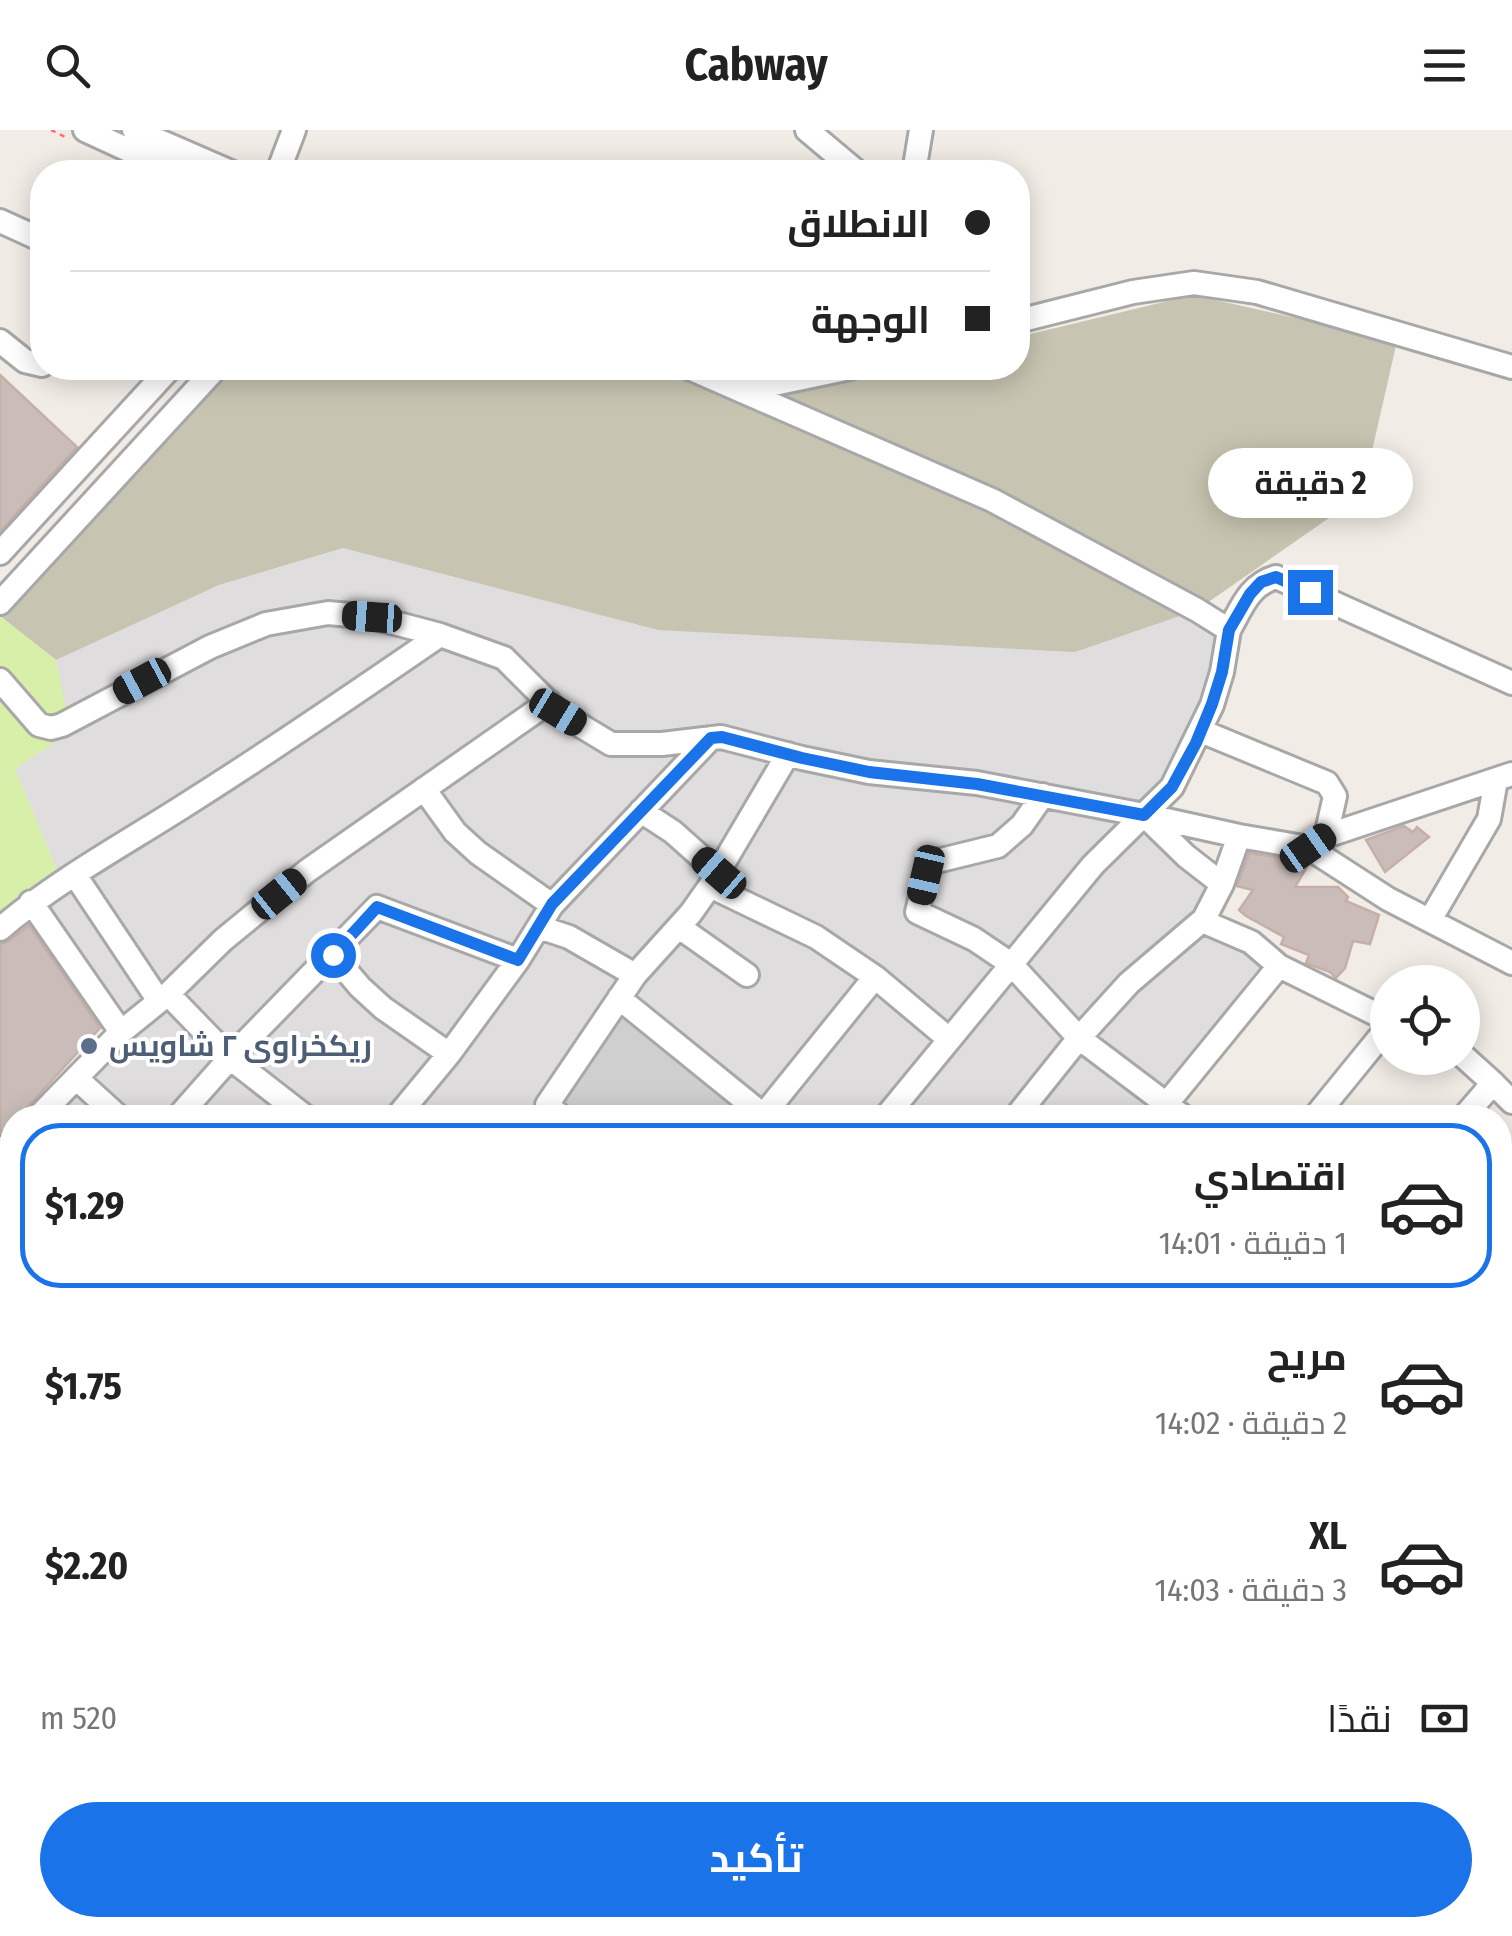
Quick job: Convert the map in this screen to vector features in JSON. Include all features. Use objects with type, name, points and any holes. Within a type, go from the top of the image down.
[{"type":"street","points":[[85,130],[150,160]]},
{"type":"street","points":[[134,130],[203,160]]},
{"type":"street","points":[[283,160],[294,130]]},
{"type":"street","points":[[807,130],[826,160]]},
{"type":"street","points":[[916,160],[921,130]]},
{"type":"street","points":[[0,221],[30,235]]},
{"type":"street","points":[[1030,318],[1134,292],[1194,284],[1257,292],[1512,367]]},
{"type":"street","points":[[0,342],[30,362]]},
{"type":"street","points":[[0,553],[159,380]]},
{"type":"street","points":[[0,602],[205,380]]},
{"type":"street","points":[[720,380],[992,500],[1229,630]]},
{"type":"street","points":[[746,390],[786,380]]},
{"type":"street","points":[[896,1105],[1093,865],[1172,787],[1212,704],[1229,630],[1261,582],[1276,577],[1512,682]]},
{"type":"street","points":[[0,680],[39,725],[51,728],[210,647],[266,624],[328,613],[372,617],[504,658],[558,712],[611,744],[662,744],[722,737],[869,772],[1043,795],[1238,836],[1317,842],[1504,777]]},
{"type":"street","points":[[0,928],[31,902],[360,691],[440,635]]},
{"type":"street","points":[[49,1105],[121,1032],[307,871],[549,702]]},
{"type":"street","points":[[1201,731],[1327,783],[1335,796],[1317,842]]},
{"type":"street","points":[[407,1105],[518,960],[552,904],[711,738]]},
{"type":"street","points":[[548,1105],[635,975],[715,880],[788,754]]},
{"type":"street","points":[[1430,920],[1489,819],[1504,777]]},
{"type":"street","points":[[424,789],[455,832],[478,853],[552,904]]},
{"type":"street","points":[[1043,795],[1022,825],[998,846],[933,862],[918,912],[974,939],[1011,964],[1078,1038],[1159,1105]]},
{"type":"street","points":[[641,811],[673,832],[715,880],[816,937],[949,1039]]},
{"type":"street","points":[[1144,815],[1222,884]]},
{"type":"street","points":[[1025,1105],[1078,1038],[1129,983],[1204,919],[1222,884],[1238,836]]},
{"type":"street","points":[[1317,842],[1388,899],[1512,962]]},
{"type":"street","points":[[75,875],[164,998],[287,1105]]},
{"type":"street","points":[[31,902],[121,1032]]},
{"type":"street","points":[[188,1105],[377,907],[518,960]]},
{"type":"street","points":[[1204,919],[1251,942],[1279,966],[1370,1014]]},
{"type":"street","points":[[539,927],[569,938],[635,975]]},
{"type":"street","points":[[679,927],[747,975]]},
{"type":"street","points":[[333,955],[383,1008],[449,1054]]},
{"type":"street","points":[[1175,1105],[1279,966]]},
{"type":"street","points":[[773,1105],[874,978]]},
{"type":"street","points":[[620,998],[751,1105]]},
{"type":"street","points":[[1324,1105],[1370,1046]]},
{"type":"street","points":[[1480,1071],[1512,1102]]},
{"type":"street","points":[[76,1078],[106,1105]]},
{"type":"street","points":[[1474,1105],[1493,1083]]},
{"type":"shaded area","points":[[1193,295],[1397,341],[1362,495],[1197,610],[1075,652],[658,630],[343,548],[219,585],[56,660],[0,616],[0,603],[208,380],[726,380],[764,397],[837,380],[1030,380],[1030,334]]},
{"type":"shaded area","points":[[343,548],[658,630],[1197,610],[1229,630],[1222,672],[1144,815],[1222,884],[1209,924],[1279,966],[1165,1105],[49,1105],[121,1033],[42,910],[79,884],[60,877],[15,769],[70,732],[56,660],[219,585]]},
{"type":"shaded area","points":[[619,998],[746,1105],[547,1105]]},
{"type":"green space","points":[[0,616],[56,660],[71,732],[15,769],[60,877],[0,920]]},
{"type":"building","points":[[0,375],[77,447],[0,531]]},
{"type":"building","points":[[1404,826],[1413,832],[1417,827],[1429,837],[1385,872],[1366,840]]},
{"type":"building","points":[[1249,853],[1303,862],[1308,865],[1295,887],[1338,887],[1348,897],[1346,901],[1379,915],[1370,944],[1353,941],[1345,968],[1336,978],[1306,963],[1309,955],[1281,944],[1284,937],[1239,910],[1253,890],[1237,886]]},
{"type":"building","points":[[29,925],[100,1028],[30,1105],[0,1105],[0,944]]},
{"type":"place","name":"ريكخراوى ۲ شاويس","points":[[89,1046]]},
{"type":"route","points":[[333,955],[377,907],[518,960],[552,904],[711,738],[722,737],[869,772],[977,784],[1144,815],[1172,787],[1196,743],[1222,672],[1229,630],[1250,594],[1261,582],[1276,577],[1310,592]]}]
